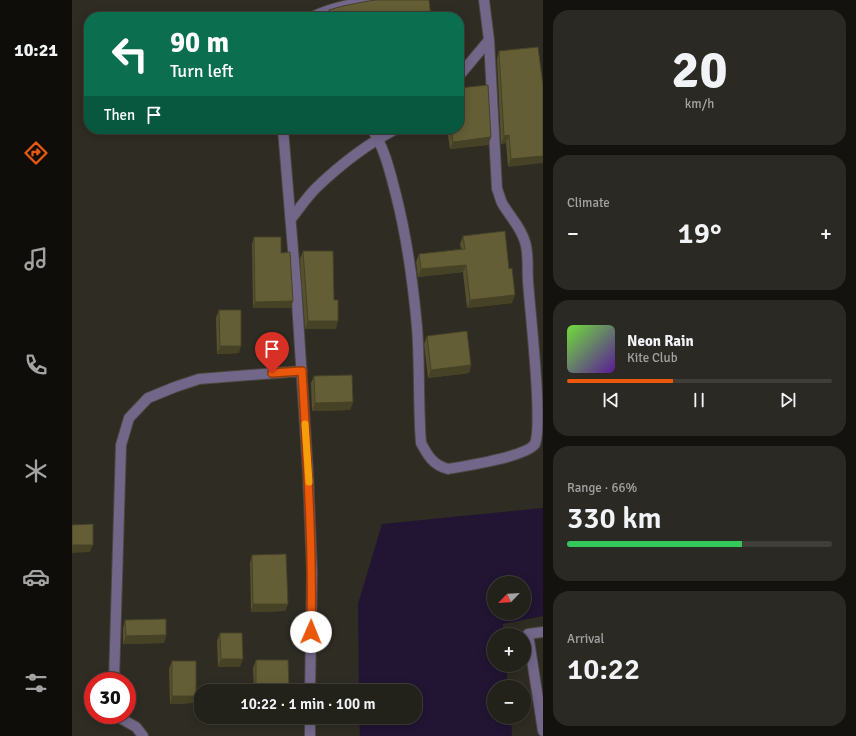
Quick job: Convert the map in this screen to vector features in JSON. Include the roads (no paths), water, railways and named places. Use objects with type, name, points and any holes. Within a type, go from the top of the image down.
[{"type":"street","points":[[323,12],[354,3],[382,0]]},
{"type":"street","points":[[375,134],[388,165],[400,213],[412,274],[417,329],[421,443],[430,459],[440,467],[448,469],[505,458],[526,450],[535,444],[540,429],[541,400],[528,281],[526,244],[522,232],[502,203],[497,189],[489,40],[484,0]]},
{"type":"street","points":[[464,70],[489,40]]},
{"type":"street","points":[[283,134],[302,371],[308,473],[312,573],[310,684]]},
{"type":"street","points":[[290,219],[316,189],[340,167],[378,138],[386,134]]},
{"type":"street","points":[[114,672],[121,445],[128,418],[148,398],[199,379],[302,371]]},
{"type":"street","points":[[543,632],[528,634],[543,731]]},
{"type":"street","points":[[131,724],[136,727],[143,736]]},
{"type":"street","points":[[310,724],[310,736]]}]
